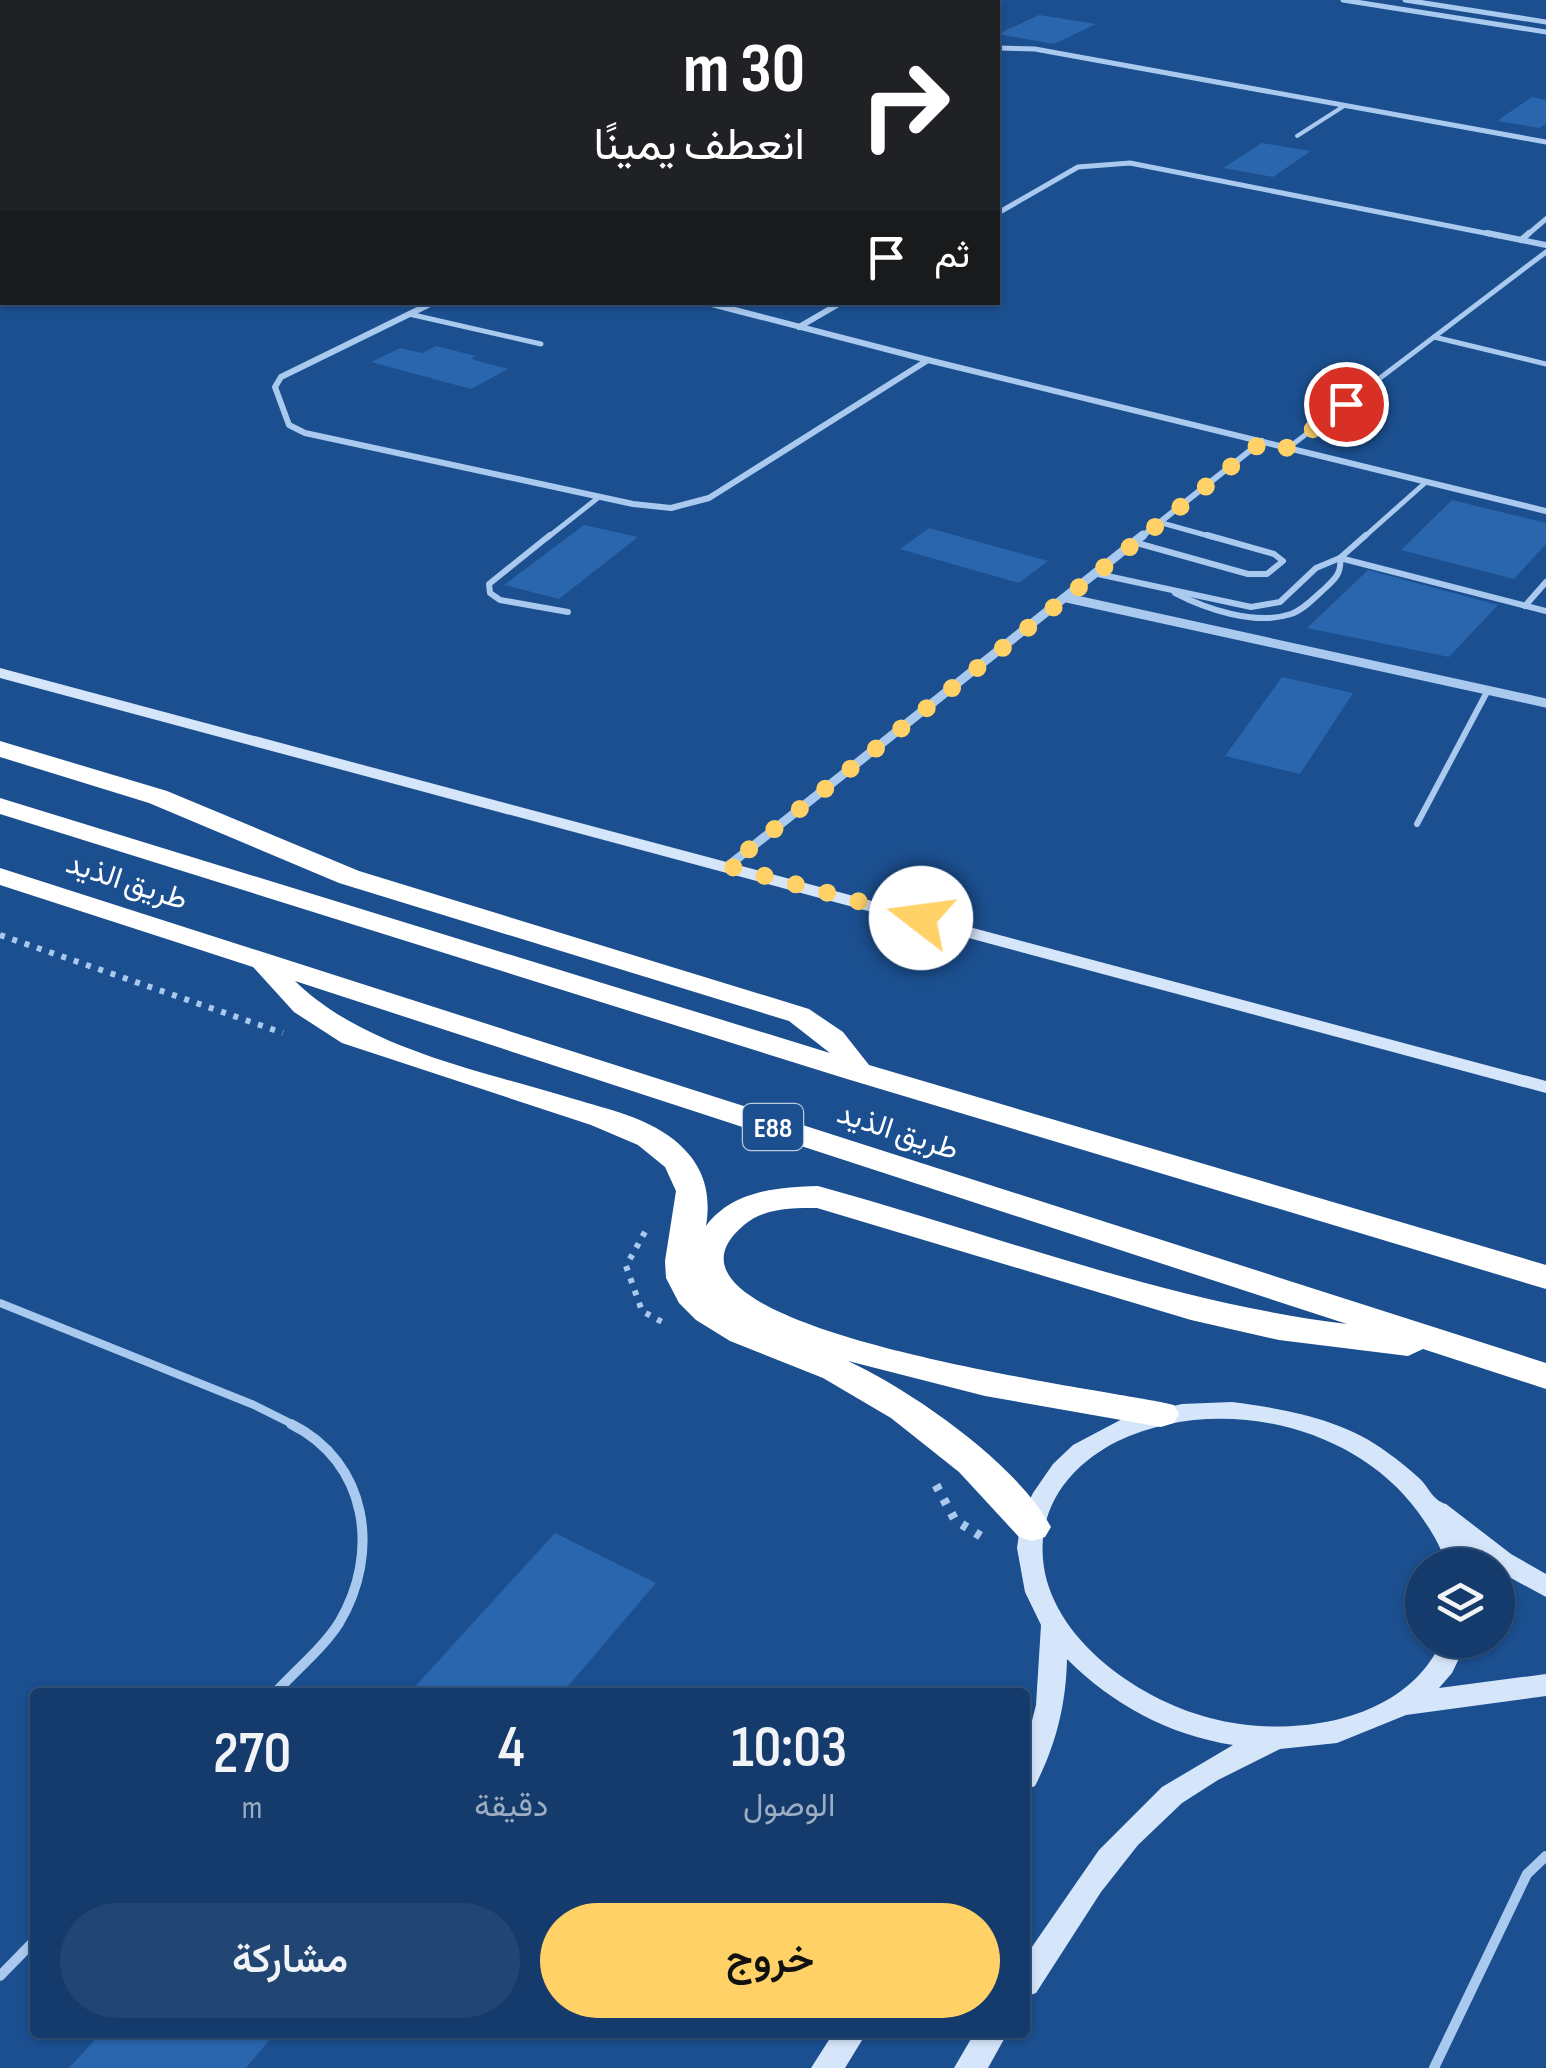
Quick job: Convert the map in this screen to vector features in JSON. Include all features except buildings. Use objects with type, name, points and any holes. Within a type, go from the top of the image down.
[{"type":"highway","points":[[0,749],[158,797],[349,876],[799,1015],[826,1030],[858,1072]]},
{"type":"highway","name":"طريق الذيد","points":[[0,806],[858,1072],[1546,1277]]},
{"type":"highway","name":"طريق الذيد","points":[[0,876],[1546,1376]]},
{"type":"highway","points":[[265,964],[285,991],[314,1016],[353,1037],[622,1126],[656,1142],[686,1174],[692,1194],[692,1216],[680,1256],[690,1293],[704,1310],[724,1323],[852,1377],[903,1407],[966,1456],[1032,1528]]},
{"type":"highway","points":[[1160,1414],[942,1377],[770,1322],[739,1309],[717,1290],[708,1267],[711,1243],[726,1222],[752,1206],[784,1197],[818,1196],[1191,1308],[1296,1331],[1459,1348]]},
{"type":"street","points":[[1343,0],[1546,32]]},
{"type":"street","points":[[1405,0],[1546,22]]},
{"type":"street","points":[[1000,48],[1035,49],[1546,142]]},
{"type":"street","points":[[1000,213],[1078,167],[1116,162],[1546,248]]},
{"type":"street","points":[[1521,240],[1546,219]]},
{"type":"street","points":[[428,305],[281,377],[276,387],[289,425],[317,436],[650,507],[698,503],[928,360]]},
{"type":"street","points":[[716,305],[1546,511]]},
{"type":"street","points":[[800,326],[837,305]]},
{"type":"street","points":[[728,866],[1262,442]]},
{"type":"street","points":[[1067,598],[1546,702]]},
{"type":"street","points":[[0,673],[1546,1087]]},
{"type":"street","points":[[1546,1587],[1502,1561],[1431,1507],[1390,1466],[1338,1436],[1294,1420],[1219,1408],[1160,1414],[1114,1429],[1075,1454],[1046,1488],[1032,1528],[1031,1566],[1040,1597],[1054,1626],[1092,1670],[1145,1706],[1207,1730],[1274,1740],[1347,1731],[1406,1704],[1546,1686]]},
{"type":"street","points":[[1431,1507],[1451,1548]]},
{"type":"street","points":[[1030,1766],[1048,1724],[1055,1675],[1054,1626]]},
{"type":"street","points":[[1406,1704],[1448,1658]]},
{"type":"street","points":[[1030,1975],[1096,1873],[1132,1830],[1174,1793],[1222,1763],[1274,1740]]},
{"type":"street","points":[[827,2068],[848,2038]]},
{"type":"street","points":[[970,2068],[989,2038]]},
{"type":"lane","points":[[1297,136],[1344,106]]},
{"type":"lane","points":[[1288,448],[1546,248]]},
{"type":"lane","points":[[409,314],[541,344]]},
{"type":"lane","points":[[1434,337],[1546,364]]},
{"type":"lane","points":[[1098,574],[1173,592],[1268,607],[1280,602],[1316,568],[1340,558],[1426,482]]},
{"type":"lane","points":[[568,612],[500,600],[490,593],[489,584],[599,497]]},
{"type":"lane","points":[[1136,543],[1248,574],[1267,574],[1283,562],[1274,554],[1162,522]]},
{"type":"lane","points":[[1173,592],[1226,610],[1286,616],[1300,610],[1337,577],[1342,568],[1340,558]]},
{"type":"lane","points":[[1340,558],[1546,611]]},
{"type":"lane","points":[[1525,606],[1546,582]]},
{"type":"lane","points":[[1417,824],[1488,690]]},
{"type":"lane","points":[[0,1303],[254,1405],[306,1430],[344,1468],[364,1515],[362,1569],[338,1624],[280,1688]]},
{"type":"lane","points":[[1434,2068],[1527,1874],[1546,1856]]},
{"type":"lane","points":[[0,1976],[30,1945]]},
{"type":"path","points":[[0,935],[299,1039]]},
{"type":"path","points":[[654,1216],[626,1266],[642,1311],[675,1328]]},
{"type":"path","points":[[927,1470],[955,1520],[1031,1566]]},
{"type":"route","points":[[921,918],[728,866],[1262,442],[1288,448],[1346,404]]}]
